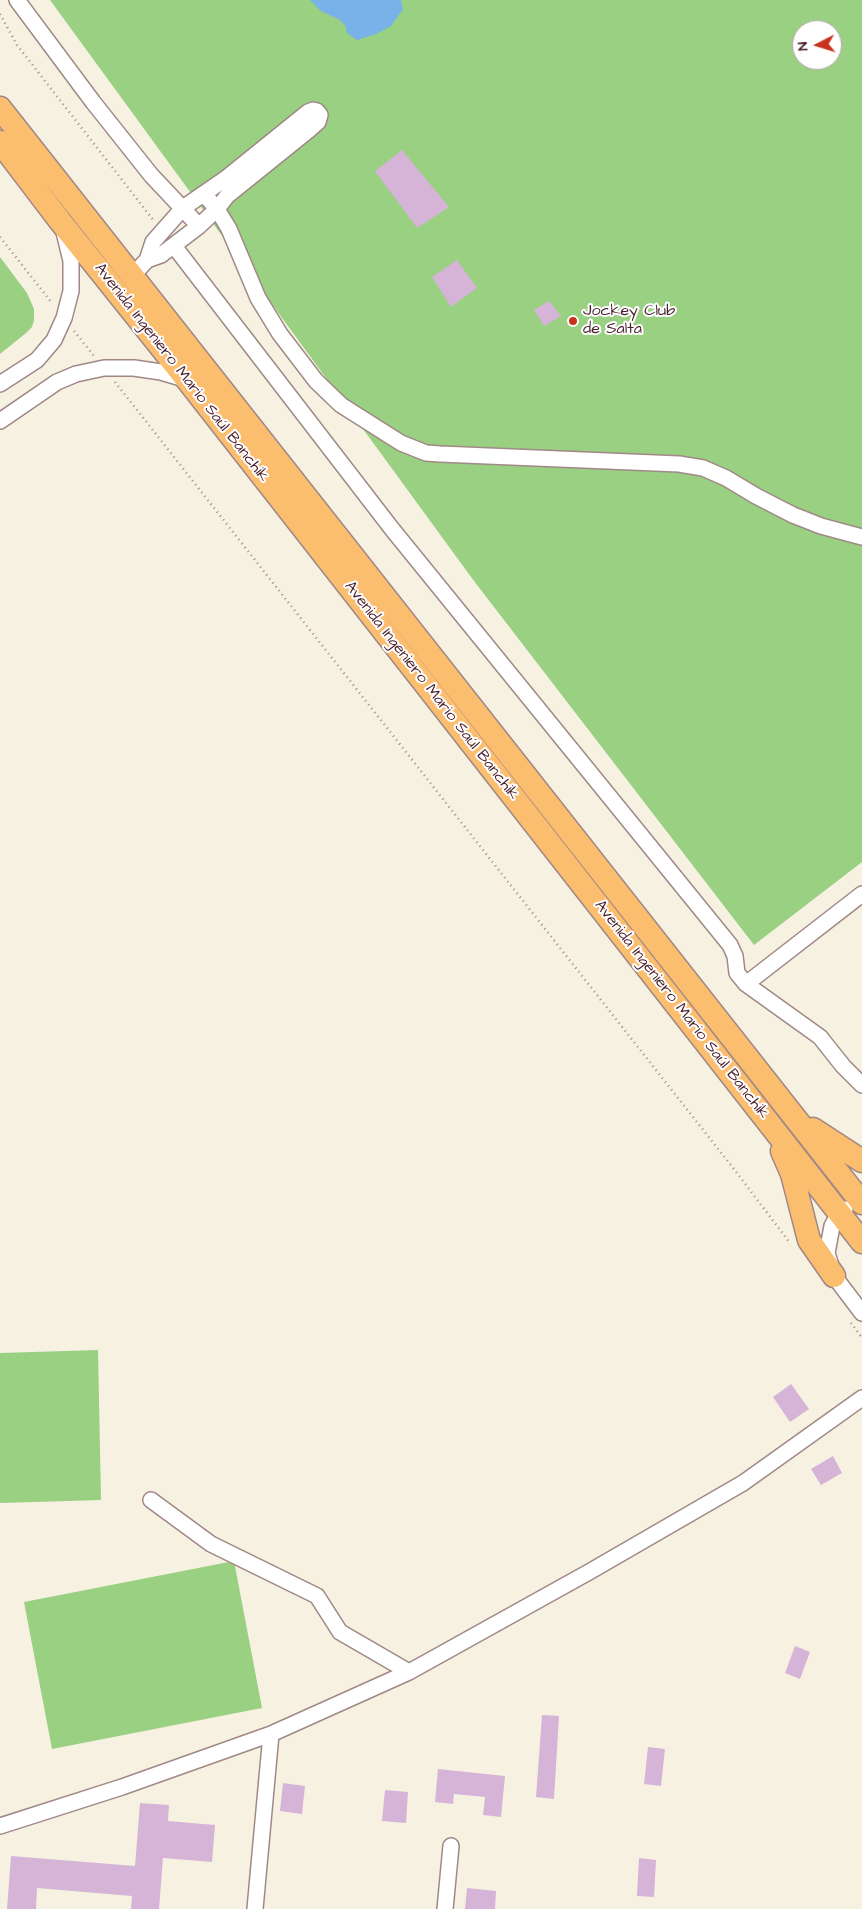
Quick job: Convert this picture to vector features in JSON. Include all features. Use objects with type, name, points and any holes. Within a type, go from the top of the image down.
[{"type":"highway","name":"Avenida Ingeniero Mario Saúl Banchik","points":[[0,108],[792,1114],[861,1199]]},
{"type":"highway","name":"Avenida Ingeniero Mario Saúl Banchik","points":[[0,142],[60,221],[188,380],[862,1242]]},
{"type":"highway","points":[[792,1114],[862,1161]]},
{"type":"highway","points":[[768,1120],[792,1174],[810,1240],[834,1276]]},
{"type":"street","points":[[18,0],[92,102],[151,175],[199,226]]},
{"type":"street","points":[[132,276],[147,260],[174,246],[199,226],[217,209],[227,196],[318,122],[320,116],[317,111],[312,110],[308,112],[204,194],[183,208],[153,242],[147,260]]},
{"type":"street","points":[[204,194],[217,209],[229,229],[258,298],[280,334],[316,381],[341,405],[406,446],[426,453],[679,464],[702,468],[726,478],[793,515],[821,526],[862,537]]},
{"type":"street","points":[[0,384],[37,360],[54,340],[64,318],[70,291],[72,261],[60,221]]},
{"type":"street","points":[[174,246],[392,529],[730,945],[735,956],[737,973],[746,984],[820,1037],[843,1066],[862,1085]]},
{"type":"street","points":[[0,421],[57,382],[76,374],[104,368],[143,370],[161,372],[188,380]]},
{"type":"street","points":[[746,984],[862,894]]},
{"type":"street","points":[[856,1318],[834,1276],[827,1253],[832,1226],[839,1213],[861,1199]]},
{"type":"street","points":[[0,1830],[271,1734],[409,1672],[590,1572],[743,1483],[862,1398]]},
{"type":"street","points":[[151,1500],[210,1544],[317,1596],[340,1632],[409,1672]]},
{"type":"street","points":[[255,1909],[271,1734]]},
{"type":"street","points":[[445,1909],[451,1846]]},
{"type":"path","points":[[0,14],[17,45],[162,231]]},
{"type":"path","points":[[0,237],[790,1243]]},
{"type":"path","points":[[856,1318],[862,1338]]},
{"type":"green space","name":"Jockey Club de Salta","points":[[50,0],[862,0],[862,862],[754,945],[474,581]]},
{"type":"green space","points":[[0,257],[27,293],[34,309],[34,320],[32,327],[26,333],[0,354]]},
{"type":"green space","points":[[98,1350],[101,1500],[0,1503],[0,1353]]},
{"type":"green space","points":[[234,1561],[262,1708],[52,1749],[24,1602]]},
{"type":"water","points":[[310,0],[401,0],[403,9],[391,26],[376,34],[357,40],[347,33],[346,27],[340,20],[321,11]]},
{"type":"building","points":[[402,150],[449,207],[417,228],[375,171]]},
{"type":"building","points":[[457,260],[477,288],[451,307],[432,277]]},
{"type":"building","points":[[549,301],[561,316],[544,326],[534,310]]},
{"type":"building","points":[[791,1384],[809,1409],[790,1422],[773,1397]]},
{"type":"building","points":[[833,1456],[842,1473],[821,1485],[811,1469]]},
{"type":"building","points":[[795,1646],[810,1652],[800,1679],[785,1673]]},
{"type":"building","points":[[542,1715],[559,1716],[554,1799],[536,1797]]},
{"type":"building","points":[[648,1747],[665,1749],[661,1786],[644,1784]]},
{"type":"building","points":[[438,1769],[505,1776],[501,1817],[483,1815],[485,1797],[454,1794],[453,1804],[435,1802]]},
{"type":"building","points":[[283,1783],[305,1786],[302,1814],[280,1811]]},
{"type":"building","points":[[385,1790],[408,1792],[406,1823],[382,1821]]},
{"type":"building","points":[[140,1803],[169,1805],[168,1821],[215,1825],[212,1862],[163,1858],[159,1909],[131,1909],[132,1896],[37,1888],[36,1909],[7,1909],[11,1856],[135,1866]]},
{"type":"building","points":[[639,1858],[656,1860],[654,1897],[637,1896]]},
{"type":"building","points":[[467,1888],[496,1891],[495,1909],[465,1909]]},
{"type":"place","name":"Jockey Club de Salta","points":[[573,321]]}]
